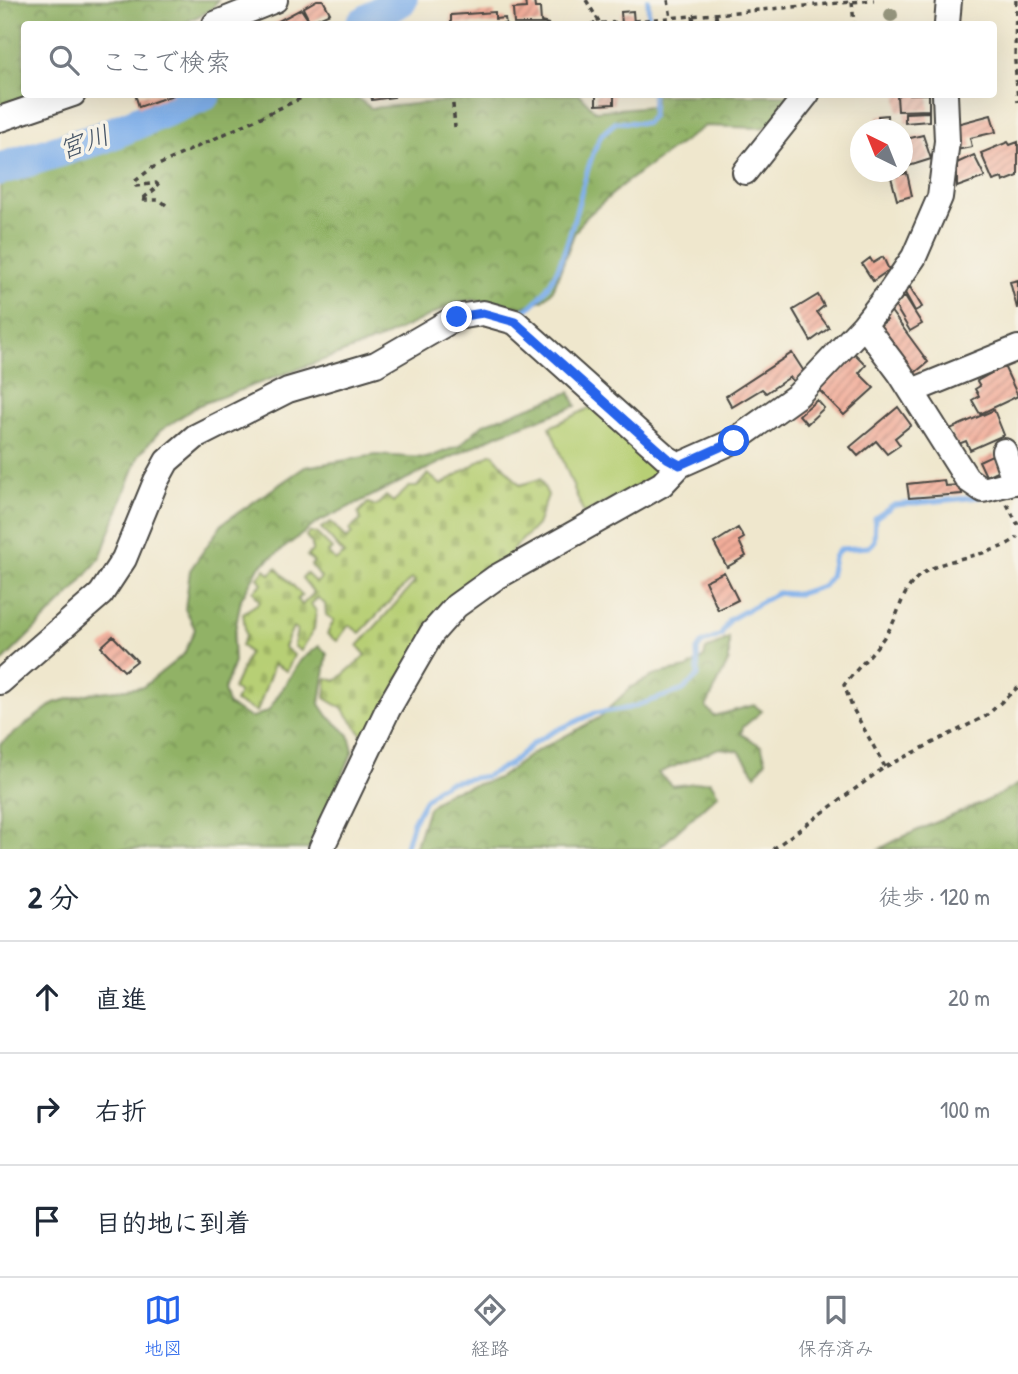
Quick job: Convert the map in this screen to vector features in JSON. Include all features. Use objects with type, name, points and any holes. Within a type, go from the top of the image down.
[{"type":"street","points":[[229,13],[275,0]]},
{"type":"street","points":[[947,21],[948,0]]},
{"type":"street","points":[[0,119],[61,98]]},
{"type":"street","points":[[745,173],[804,98]]},
{"type":"street","points":[[321,849],[388,709],[432,633],[456,606],[495,578],[662,484],[680,465],[734,441],[776,413],[798,395],[864,325],[914,257],[940,197],[947,141],[946,98]]},
{"type":"street","points":[[0,682],[101,594],[114,578],[156,481],[178,449],[289,390],[376,364],[457,317],[483,313],[515,322],[667,458],[680,465]]},
{"type":"street","points":[[864,325],[912,391],[968,479],[983,490],[1013,489],[1004,451]]},
{"type":"street","points":[[912,391],[1018,348]]},
{"type":"path","points":[[586,0],[599,21]]},
{"type":"path","points":[[668,0],[671,18]]},
{"type":"path","points":[[634,21],[874,0]]},
{"type":"path","points":[[1017,0],[1015,61],[1018,102]]},
{"type":"path","points":[[852,2],[854,21]]},
{"type":"path","points":[[716,14],[716,21]]},
{"type":"path","points":[[693,16],[694,21]]},
{"type":"path","points":[[166,205],[160,200],[141,200],[159,186],[156,183],[136,186],[134,182],[178,155],[301,98]]},
{"type":"path","points":[[452,98],[455,127]]},
{"type":"path","points":[[1013,489],[1018,525]]},
{"type":"path","points":[[885,766],[852,707],[844,685],[891,626],[902,598],[918,578],[944,564],[1008,546],[1018,537]]},
{"type":"path","points":[[773,849],[885,766],[986,716],[1018,687]]},
{"type":"green space","points":[[0,0],[218,0],[212,9],[189,21],[21,21],[22,98],[0,105]]},
{"type":"green space","points":[[212,98],[357,98],[371,108],[481,98],[583,98],[595,111],[651,106],[655,103],[655,98],[792,98],[769,125],[761,128],[705,126],[625,183],[583,220],[574,234],[553,290],[543,300],[520,308],[473,300],[456,303],[378,340],[199,405],[160,431],[139,455],[100,558],[74,590],[0,664],[0,175],[27,172]]},
{"type":"green space","points":[[570,392],[576,406],[499,434],[318,522],[259,567],[241,599],[233,642],[234,662],[224,690],[228,705],[251,718],[268,711],[301,660],[319,646],[327,654],[320,704],[328,716],[349,735],[353,751],[311,849],[0,849],[0,744],[54,703],[91,693],[143,687],[184,654],[195,629],[185,609],[190,570],[223,523],[305,467],[376,455],[427,458],[459,446],[483,424]]},
{"type":"green space","points":[[600,403],[661,473],[584,514],[550,427]]},
{"type":"green space","points":[[492,453],[520,485],[540,479],[548,495],[537,525],[512,550],[510,558],[485,574],[365,739],[343,709],[325,698],[327,678],[336,681],[366,655],[358,646],[415,582],[411,579],[360,633],[349,625],[337,641],[327,634],[334,620],[326,615],[325,604],[318,598],[311,604],[316,611],[314,629],[301,651],[294,646],[297,629],[293,627],[284,647],[294,655],[287,671],[274,664],[257,712],[235,702],[239,693],[233,689],[249,653],[241,645],[246,636],[243,613],[260,602],[253,591],[262,584],[258,577],[265,569],[270,574],[276,568],[302,595],[297,600],[302,605],[314,593],[302,578],[306,573],[316,583],[321,578],[311,565],[314,562],[307,556],[312,551],[312,544],[306,536],[309,533],[316,533],[332,549],[328,553],[335,561],[344,554],[321,528],[331,522],[346,539],[352,534],[349,530],[361,520],[358,513],[368,503],[376,506],[386,496],[393,502],[409,487],[417,487],[428,474],[441,485]]},
{"type":"green space","points":[[729,638],[729,660],[706,707],[714,716],[754,705],[762,711],[743,727],[741,734],[761,746],[766,760],[756,775],[739,751],[719,748],[658,773],[672,786],[710,781],[718,794],[658,849],[415,849],[428,808],[446,793],[499,778],[533,753],[599,718],[631,687],[657,674],[687,668],[704,657],[706,650]]},
{"type":"green space","points":[[1018,784],[1018,849],[880,849],[984,802]]},
{"type":"building","points":[[317,0],[323,0],[330,13],[310,21],[303,8]]},
{"type":"building","points":[[525,0],[534,0],[535,8],[540,8],[541,21],[514,21],[513,9],[526,8]]},
{"type":"building","points":[[301,9],[309,21],[279,21]]},
{"type":"building","points":[[633,11],[634,21],[622,21],[621,12]]},
{"type":"building","points":[[495,12],[495,19],[505,18],[506,21],[451,21],[451,15]]},
{"type":"building","points":[[136,98],[164,98],[139,107]]},
{"type":"building","points":[[596,98],[614,98],[614,104],[596,105]]},
{"type":"building","points":[[897,98],[929,98],[929,110],[898,111]]},
{"type":"building","points":[[929,112],[929,121],[913,122],[913,119],[905,119],[905,113]]},
{"type":"building","points":[[887,115],[887,119],[878,119],[878,116]]},
{"type":"building","points":[[991,115],[996,132],[970,138],[972,147],[956,150],[953,125]]},
{"type":"building","points":[[923,135],[931,159],[913,165],[913,137]]},
{"type":"building","points":[[1008,142],[1010,145],[1018,142],[1018,176],[1003,182],[1002,178],[993,181],[981,153]]},
{"type":"building","points":[[974,155],[985,177],[957,187],[957,163]]},
{"type":"building","points":[[892,182],[909,182],[912,196],[897,200]]},
{"type":"building","points":[[883,257],[889,270],[873,281],[862,264],[870,258],[873,263]]},
{"type":"building","points":[[1018,280],[1018,308],[1017,308],[1010,282]]},
{"type":"building","points":[[910,287],[922,307],[915,311],[904,291]]},
{"type":"building","points":[[818,295],[824,306],[817,312],[829,328],[811,341],[793,310]]},
{"type":"building","points":[[905,297],[922,324],[910,331],[894,304]]},
{"type":"building","points":[[890,310],[928,362],[912,375],[875,329],[887,320],[883,315]]},
{"type":"building","points":[[792,353],[805,373],[794,382],[790,377],[766,393],[762,389],[732,407],[726,396]]},
{"type":"building","points":[[854,353],[866,365],[859,373],[874,388],[844,415],[819,390]]},
{"type":"building","points":[[1004,366],[1018,396],[980,414],[972,400],[979,396],[975,389],[980,386],[977,381]]},
{"type":"building","points":[[817,400],[824,408],[807,424],[799,415]]},
{"type":"building","points":[[898,407],[911,425],[895,438],[900,445],[887,454],[876,441],[858,456],[850,447]]},
{"type":"building","points":[[994,410],[1004,435],[970,450],[966,441],[956,445],[950,429]]},
{"type":"building","points":[[994,454],[1001,469],[986,476],[979,461]]},
{"type":"building","points":[[944,480],[945,486],[960,485],[962,494],[909,498],[907,484]]},
{"type":"building","points":[[738,528],[744,538],[739,541],[746,556],[727,567],[714,543]]},
{"type":"building","points":[[724,572],[738,600],[718,610],[705,581]]},
{"type":"building","points":[[113,636],[137,661],[124,671],[101,647]]},
{"type":"waterway","name":"宮川","points":[[367,21],[401,0]]},
{"type":"waterway","points":[[648,0],[649,21]]},
{"type":"waterway","name":"宮川","points":[[0,169],[101,138],[196,98]]},
{"type":"waterway","points":[[516,315],[535,303],[550,284],[561,261],[593,155],[602,134],[616,122],[646,123],[652,116],[653,98]]},
{"type":"waterway","points":[[405,849],[413,822],[425,800],[437,788],[449,782],[486,776],[510,764],[535,742],[595,713],[629,708],[683,690],[698,676],[697,650],[701,644],[721,635],[729,620],[777,593],[798,594],[823,586],[830,577],[834,557],[840,549],[869,547],[874,542],[875,518],[894,505],[980,497]]},
{"type":"route","points":[[457,317],[483,313],[515,322],[667,458],[680,465],[734,441]]}]
